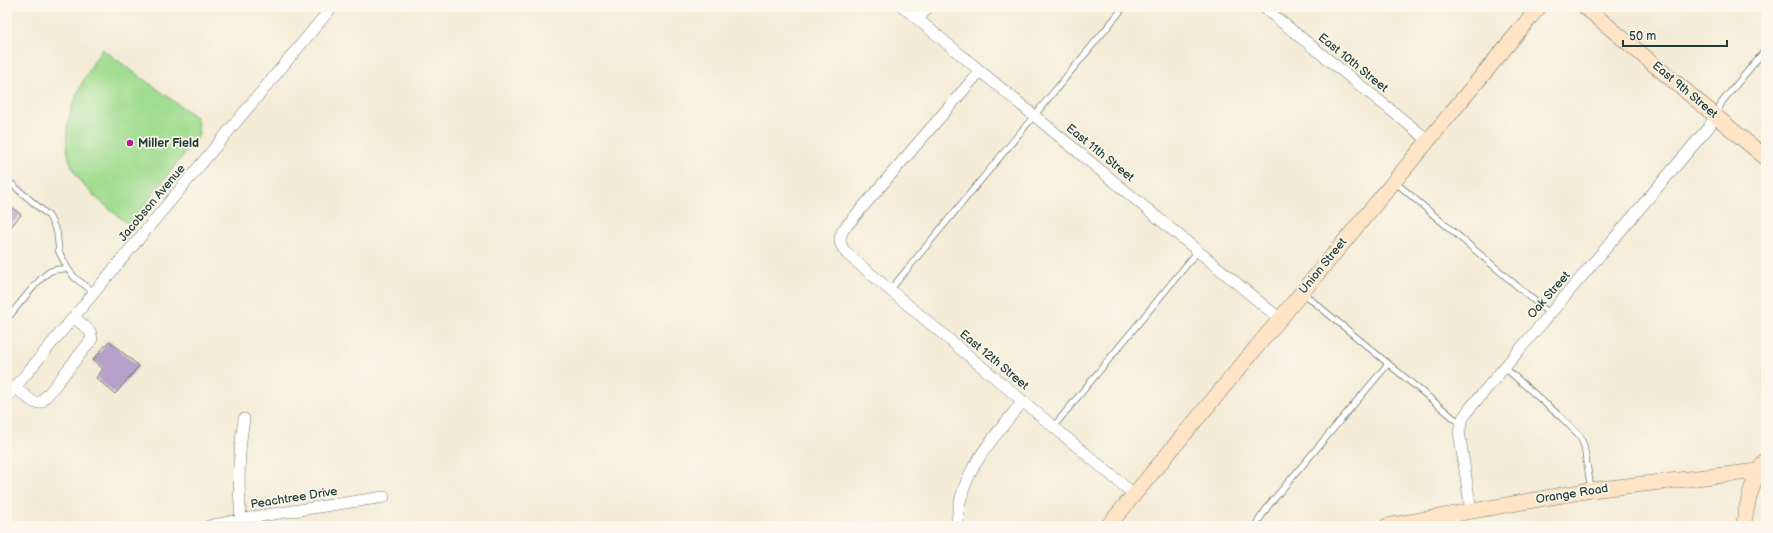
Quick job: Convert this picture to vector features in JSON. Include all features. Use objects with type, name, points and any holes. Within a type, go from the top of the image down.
[{"type":"main road","name":"Union Street","points":[[1108,526],[1539,7]]},
{"type":"main road","name":"East 9th Street","points":[[1585,7],[1766,158]]},
{"type":"main road","name":"Orange Road","points":[[1387,526],[1592,490],[1763,470]]},
{"type":"main road","points":[[1743,526],[1753,482],[1763,470]]},
{"type":"street","name":"Jacobson Avenue","points":[[10,391],[74,317],[332,7]]},
{"type":"street","name":"East 11th Street","points":[[904,7],[1280,319]]},
{"type":"street","points":[[918,19],[928,7]]},
{"type":"street","name":"East 10th Street","points":[[1263,7],[1428,140]]},
{"type":"street","name":"East 12th Street","points":[[980,71],[843,230],[840,237],[840,244],[847,254],[1135,495]]},
{"type":"street","name":"Oak Street","points":[[1471,511],[1459,431],[1461,424],[1470,408],[1708,128],[1716,116]]},
{"type":"street","points":[[10,391],[35,403],[41,402],[50,392],[92,339],[90,331],[74,317]]},
{"type":"street","points":[[957,526],[962,492],[973,465],[1023,401]]},
{"type":"street","points":[[241,520],[238,476],[240,442],[244,419]]},
{"type":"street","name":"Peachtree Drive","points":[[209,526],[384,497]]},
{"type":"lane","points":[[890,290],[1124,7]]},
{"type":"lane","points":[[1759,7],[1766,13]]},
{"type":"lane","points":[[1716,116],[1722,102],[1766,49]]},
{"type":"lane","points":[[7,180],[49,216],[57,232],[59,252],[68,269],[75,278],[94,292]]},
{"type":"lane","points":[[1393,181],[1550,314]]},
{"type":"lane","points":[[1054,426],[1198,251]]},
{"type":"lane","points":[[7,319],[49,272],[56,269],[68,269]]},
{"type":"lane","points":[[1302,293],[1461,424]]},
{"type":"lane","points":[[1255,526],[1279,494],[1388,364]]},
{"type":"lane","points":[[1504,367],[1580,436],[1584,446],[1592,490]]},
{"type":"green space","name":"Miller Field","points":[[102,49],[197,118],[199,135],[129,225],[87,189],[75,172],[68,154],[67,136],[69,118],[82,82]]},
{"type":"building","points":[[7,203],[21,215],[7,231]]},
{"type":"building","points":[[109,341],[139,366],[115,394],[96,378],[103,369],[93,360]]},
{"type":"place","name":"Miller Field","points":[[130,143]]}]
